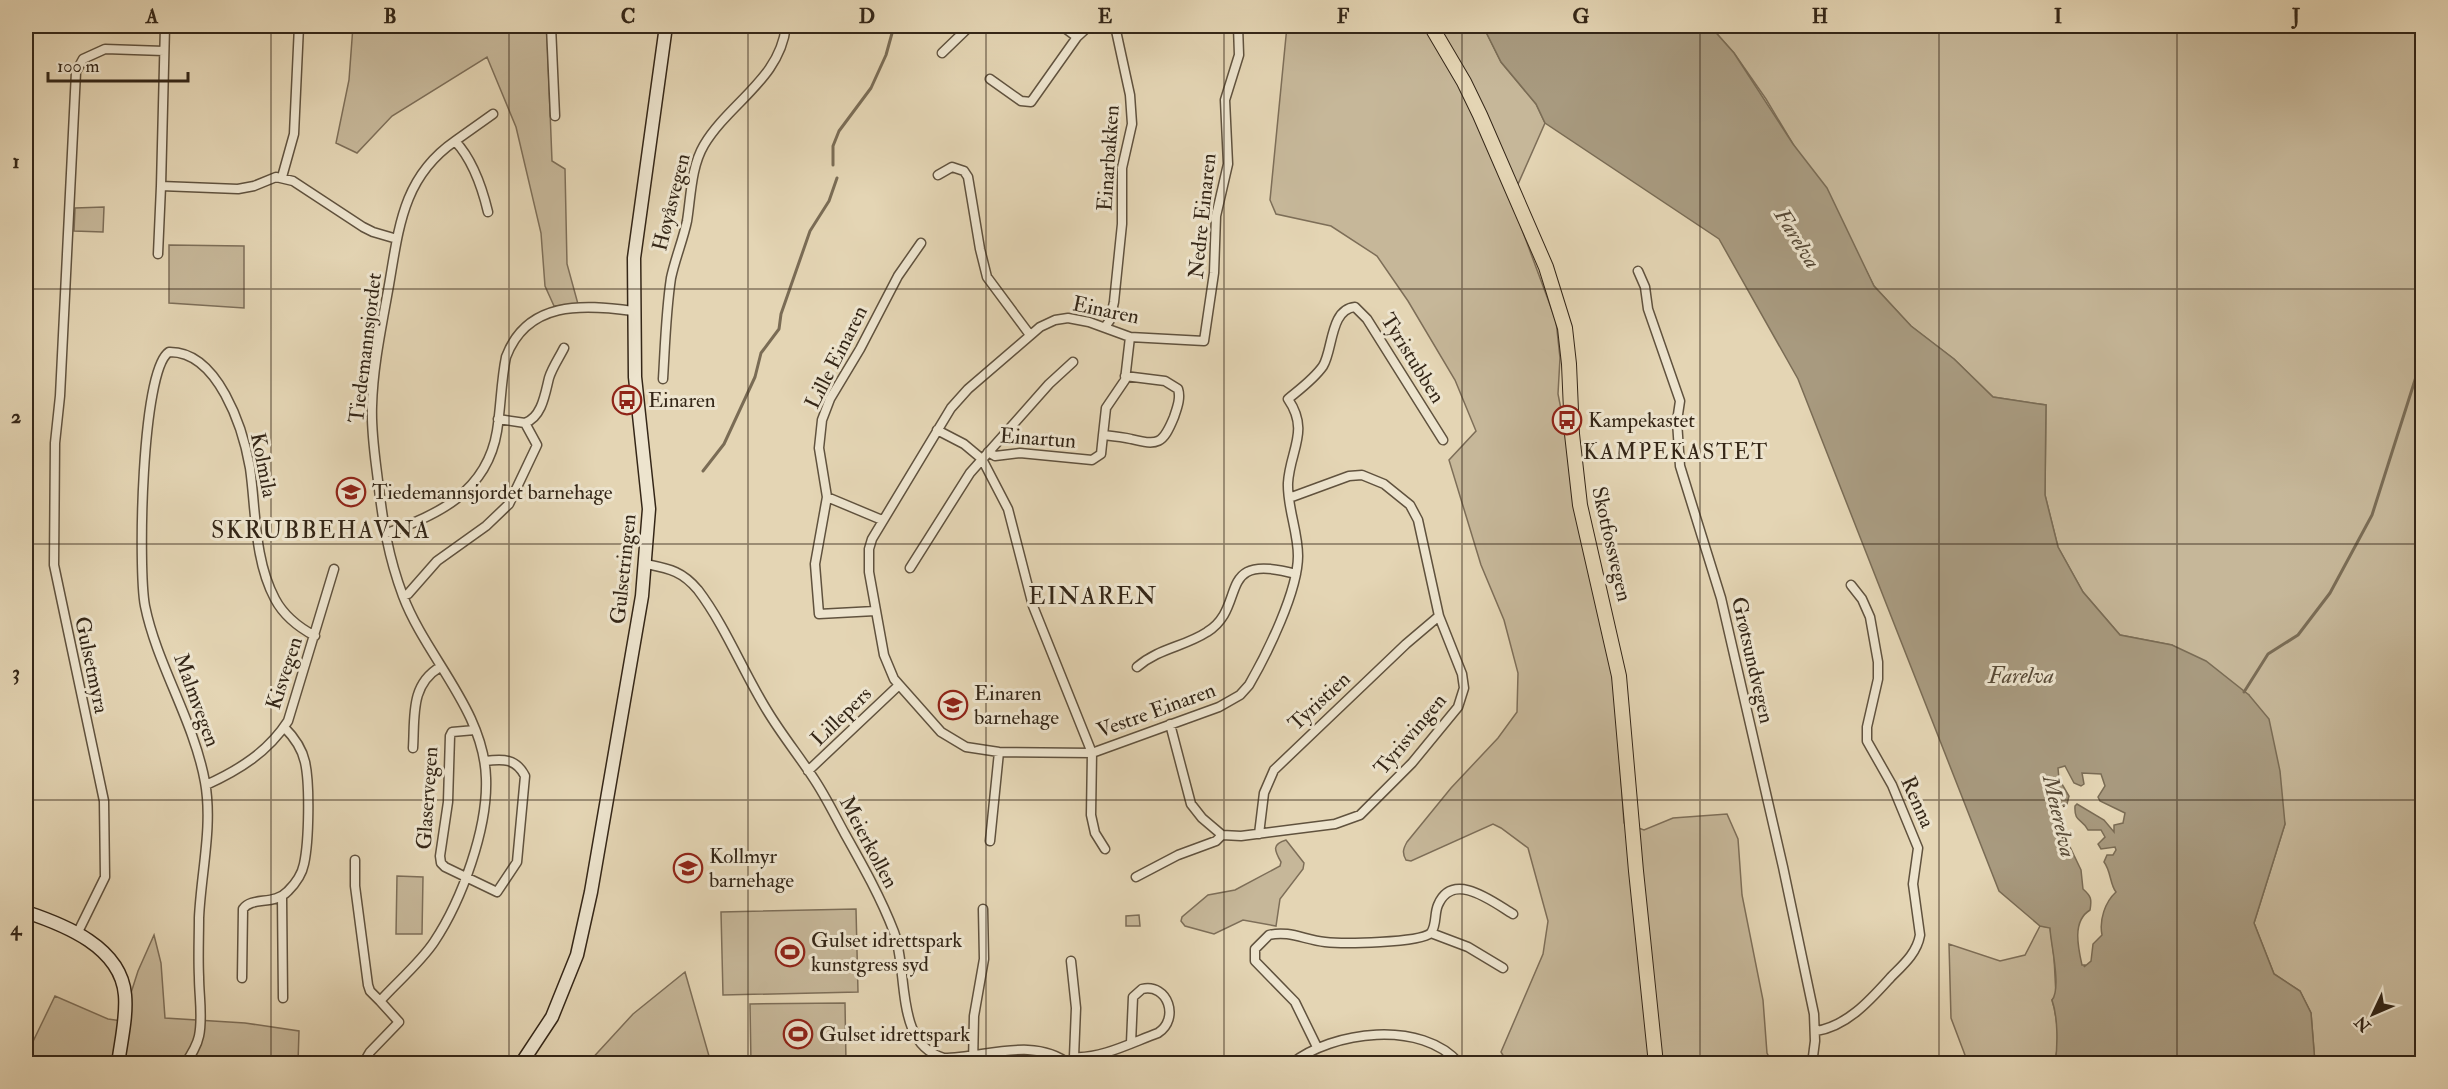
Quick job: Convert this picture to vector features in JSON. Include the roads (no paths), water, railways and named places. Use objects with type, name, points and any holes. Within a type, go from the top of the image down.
[{"type":"main road","name":"Skotfossvegen","points":[[1431,26],[1459,73],[1480,116],[1546,267],[1565,328],[1572,435],[1580,505],[1619,676],[1656,1064]]},
{"type":"street","points":[[158,254],[165,26]]},
{"type":"street","points":[[282,177],[294,134],[299,26]]},
{"type":"street","points":[[551,26],[555,116]]},
{"type":"street","name":"Gulsetringen","points":[[521,1064],[540,1038],[561,997],[577,956],[636,638],[646,564],[649,509],[639,418],[633,311],[634,258],[666,26]]},
{"type":"street","name":"Høyåsvegen","points":[[663,379],[671,279],[685,232],[692,180],[700,155],[711,135],[771,68],[782,48],[786,26]]},
{"type":"street","points":[[942,53],[970,26]]},
{"type":"street","points":[[1062,26],[1077,37]]},
{"type":"street","points":[[990,79],[1021,101],[1031,102],[1077,37],[1089,26]]},
{"type":"street","name":"Einarbakken","points":[[1105,327],[1110,320],[1114,302],[1122,224],[1122,168],[1132,115],[1115,26]]},
{"type":"street","name":"Nedre Einaren","points":[[1204,341],[1214,273],[1216,216],[1228,164],[1225,100],[1239,55],[1238,26]]},
{"type":"street","name":"Gulsetmyra","points":[[77,934],[105,877],[104,801],[54,565],[55,443],[60,396],[76,72],[83,59],[105,49],[164,51]]},
{"type":"street","name":"Tiedemannsjordet","points":[[384,534],[372,441],[372,405],[383,316],[397,239],[409,196],[419,175],[434,158],[493,114]]},
{"type":"street","points":[[455,141],[478,178],[488,212]]},
{"type":"street","points":[[938,175],[952,167],[958,168],[968,177],[987,277],[1030,335]]},
{"type":"street","points":[[161,186],[238,189],[282,177],[293,181],[363,227],[397,239]]},
{"type":"street","name":"Lille Einaren","points":[[875,611],[819,615],[815,564],[827,497],[819,448],[822,420],[825,409],[860,350],[898,276],[921,243]]},
{"type":"street","name":"Grøtsundvegen","points":[[1638,270],[1648,309],[1680,401],[1677,421],[1680,466],[1721,598],[1792,910],[1816,1030],[1812,1064]]},
{"type":"street","name":"Tyristubben","points":[[1288,399],[1318,373],[1327,359],[1337,322],[1346,310],[1355,307],[1367,319],[1443,440]]},
{"type":"street","points":[[380,1001],[434,942],[465,877],[483,824],[486,796],[485,761],[475,730],[414,622],[403,596],[384,534],[444,509],[465,492],[489,456],[498,419],[506,357],[515,337],[532,320],[557,310],[608,308],[633,311]]},
{"type":"street","name":"Einaren","points":[[1092,753],[999,752],[966,747],[948,737],[898,686],[884,655],[868,559],[872,539],[951,408],[968,388],[1048,322],[1061,318],[1078,319],[1130,337],[1204,341]]},
{"type":"street","name":"Einartun","points":[[985,455],[1020,453],[1092,460],[1101,454],[1106,408],[1120,390],[1125,376],[1130,337]]},
{"type":"street","points":[[498,419],[525,423],[530,421],[542,405],[552,372],[564,348]]},
{"type":"street","name":"Kolmila","points":[[169,352],[179,352],[203,364],[232,408],[249,465],[257,536],[268,584],[284,612],[315,636]]},
{"type":"street","name":"Malmvegen","points":[[169,352],[162,358],[155,377],[147,427],[142,587],[148,620],[195,747],[206,784],[207,821],[199,915],[200,1029],[197,1043],[185,1064]]},
{"type":"street","points":[[910,568],[966,478],[1049,384],[1073,362]]},
{"type":"street","name":"Einartun","points":[[1103,435],[1150,444],[1164,435],[1173,420],[1180,393],[1175,386],[1165,381],[1125,376]]},
{"type":"street","name":"Vestre Einaren","points":[[1092,753],[1219,707],[1244,691],[1255,676],[1288,602],[1296,574],[1296,538],[1288,482],[1299,430],[1295,411],[1288,399]]},
{"type":"street","points":[[403,596],[408,594],[437,561],[486,526],[509,504],[537,446],[525,423]]},
{"type":"street","points":[[937,430],[985,455],[1008,509],[1033,606],[1092,753],[1091,815],[1095,833],[1105,849]]},
{"type":"street","name":"Tyrisvingen","points":[[1222,835],[1259,834],[1335,824],[1360,815],[1392,784],[1449,720],[1461,700],[1464,681],[1439,616],[1418,520],[1412,508],[1383,484],[1362,475],[1349,477],[1289,498]]},
{"type":"street","points":[[827,497],[882,520]]},
{"type":"street","name":"Meierkollen","points":[[646,564],[678,571],[698,590],[766,709],[808,771],[871,881],[894,933],[903,972],[908,1017],[916,1040],[936,1056],[944,1058],[973,1060],[1031,1050],[1071,1061]]},
{"type":"street","points":[[1137,667],[1157,653],[1209,631],[1223,614],[1239,579],[1247,572],[1260,568],[1296,574]]},
{"type":"street","name":"Kisvegen","points":[[206,784],[252,760],[284,727],[293,707],[334,569]]},
{"type":"street","name":"Renna","points":[[1816,1030],[1839,1023],[1869,1002],[1910,957],[1920,935],[1913,884],[1918,848],[1892,785],[1867,741],[1867,727],[1878,679],[1878,662],[1870,617],[1862,599],[1851,585]]},
{"type":"street","name":"Tyristien","points":[[1259,834],[1264,793],[1274,770],[1406,644],[1439,616]]},
{"type":"street","name":"Glaservegen","points":[[413,748],[420,684],[431,672],[440,667]]},
{"type":"street","name":"Lillepers","points":[[808,771],[898,686]]},
{"type":"street","points":[[1136,876],[1178,855],[1216,840],[1222,835],[1202,818],[1191,804],[1170,724]]},
{"type":"street","points":[[242,978],[243,909],[250,903],[266,902],[282,897],[298,878],[304,863],[306,764],[296,740],[284,727]]},
{"type":"street","name":"Glaservegen","points":[[475,730],[457,730],[450,736],[447,802],[440,856],[445,867],[498,892],[517,862],[525,776],[516,764],[508,760],[485,761]]},
{"type":"street","points":[[990,841],[999,752]]},
{"type":"street","points":[[355,860],[368,985],[370,992],[399,1022],[375,1046],[363,1064]]},
{"type":"street","points":[[1317,1047],[1295,1002],[1255,961],[1255,949],[1269,935],[1281,933],[1336,943],[1424,938],[1431,933],[1436,922],[1439,903],[1444,897],[1464,888],[1473,890],[1513,914]]},
{"type":"street","points":[[282,897],[283,998]]},
{"type":"street","points":[[973,1060],[974,1016],[983,970],[983,909]]},
{"type":"street","points":[[26,912],[77,934],[111,959],[122,976],[126,997],[118,1064]]},
{"type":"street","points":[[1431,933],[1468,948],[1503,968]]},
{"type":"street","points":[[1071,961],[1077,1038],[1071,1061],[1086,1057],[1131,1042],[1158,1033],[1168,1023],[1169,1006],[1163,995],[1155,989],[1142,989],[1133,997],[1131,1042]]},
{"type":"street","points":[[1291,1064],[1317,1047],[1338,1040],[1404,1035],[1436,1044],[1460,1064]]},
{"type":"water","name":"Farelva","points":[[1483,26],[1710,26],[1734,53],[1793,144],[1827,188],[1874,286],[1911,326],[1954,359],[1993,397],[2046,405],[2045,495],[2058,547],[2083,592],[2120,635],[2172,645],[2206,661],[2249,695],[2269,719],[2280,771],[2285,824],[2254,923],[2274,974],[2300,991],[2311,1013],[2315,1063],[2055,1063],[2057,1032],[2052,1000],[2055,994],[2056,975],[2050,928],[2040,926],[1999,891],[1798,379],[1719,239],[1545,123],[1536,104],[1501,62]],"holes":[[[2065,766],[2074,783],[2081,786],[2084,784],[2082,773],[2101,774],[2105,786],[2098,797],[2100,801],[2125,813],[2123,823],[2114,825],[2114,832],[2104,820],[2077,804],[2075,806],[2077,818],[2088,830],[2101,830],[2105,837],[2098,844],[2101,849],[2115,847],[2116,850],[2113,855],[2107,855],[2104,862],[2116,892],[2104,912],[2101,923],[2102,935],[2093,944],[2091,961],[2084,967],[2080,958],[2078,935],[2081,921],[2090,910],[2091,900],[2083,889],[2081,870],[2068,843],[2057,828],[2057,806],[2067,804],[2069,796],[2059,779],[2058,768]]]},
{"type":"waterway","points":[[833,165],[833,146],[839,131],[871,88],[886,55],[894,26]]},
{"type":"waterway","points":[[703,471],[724,444],[755,377],[761,353],[779,329],[781,314],[810,231],[829,201],[837,178]]},
{"type":"waterway","points":[[2244,692],[2268,654],[2298,635],[2330,593],[2372,515],[2422,358]]},
{"type":"place","name":"Einaren","points":[[627,400]]},
{"type":"place","name":"Kampekastet","points":[[1567,420]]},
{"type":"place","name":"Tiedemannsjordet barnehage","points":[[351,492]]},
{"type":"place","name":"Einaren barnehage","points":[[953,705]]},
{"type":"place","name":"Kollmyr barnehage","points":[[688,868]]},
{"type":"place","name":"Gulset idrettspark kunstgress syd","points":[[790,952]]},
{"type":"place","name":"Gulset idrettspark","points":[[798,1034]]},
{"type":"district","name":"KAMPEKASTET","points":[[1676,451]]},
{"type":"district","name":"SKRUBBEHAVNA","points":[[321,530]]},
{"type":"district","name":"EINAREN","points":[[1093,596]]},
{"type":"water label","name":"Meierelva","points":[[2060,816]]}]
